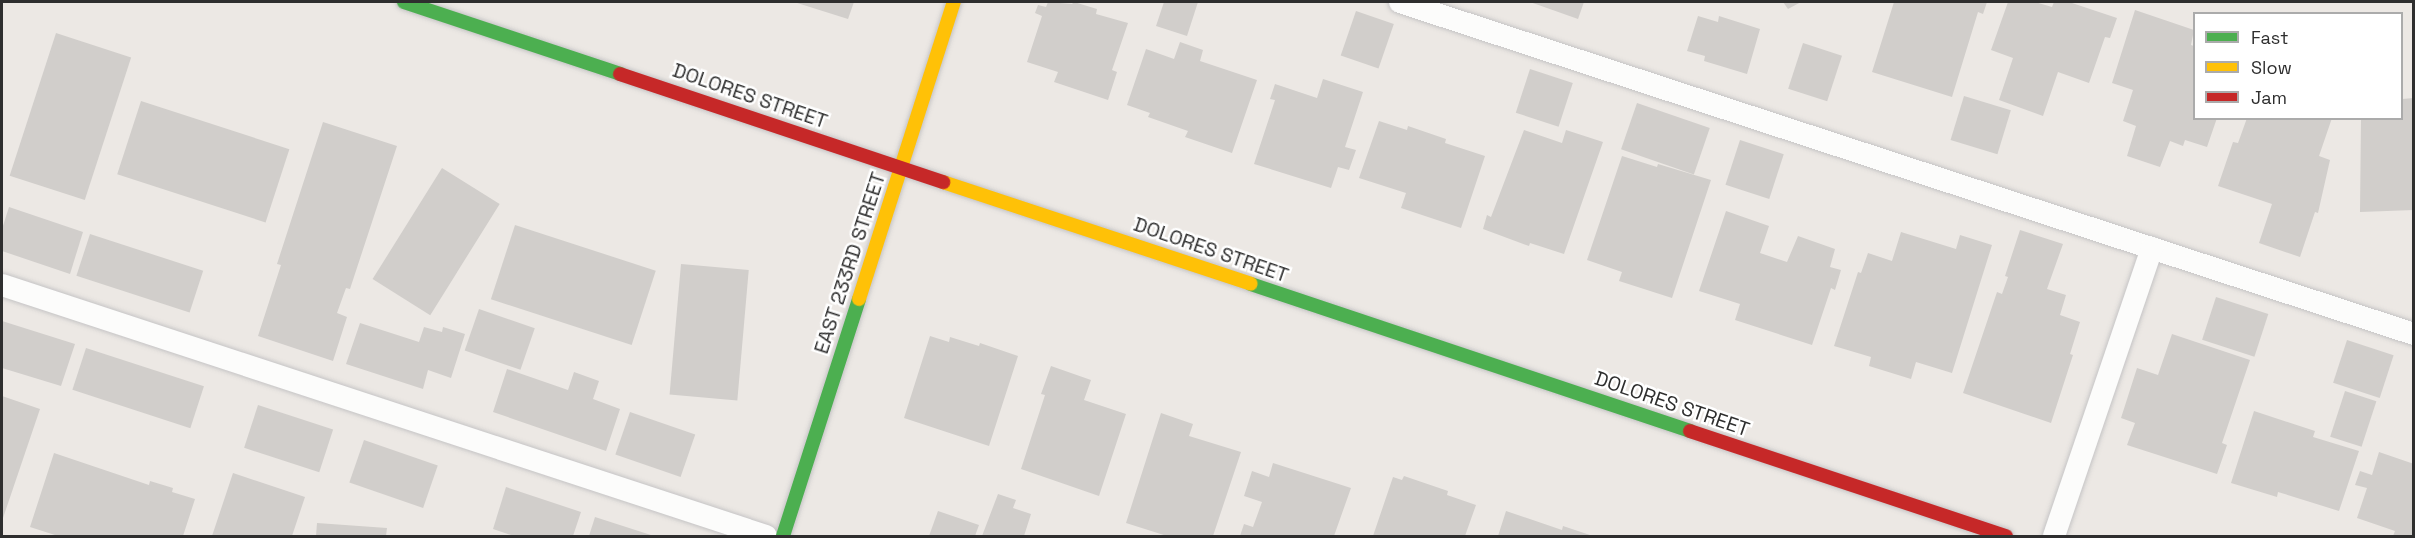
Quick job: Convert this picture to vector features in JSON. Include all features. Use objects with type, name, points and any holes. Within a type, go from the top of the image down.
[{"type":"street","name":"DOLORES STREET","points":[[404,2],[2006,537]]},
{"type":"street","name":"EAST 233RD STREET","points":[[783,537],[954,2]]},
{"type":"lane","points":[[1400,2],[2414,334]]},
{"type":"lane","points":[[2054,537],[2152,248]]},
{"type":"lane","points":[[2,285],[766,537]]},
{"type":"building","points":[[794,2],[854,2],[848,19]]},
{"type":"building","points":[[1048,2],[1072,4],[1074,2],[1097,9],[1096,14],[1128,23],[1112,70],[1117,72],[1108,100],[1054,82],[1058,72],[1027,62],[1042,16],[1035,13],[1038,5],[1046,7]]},
{"type":"building","points":[[1164,2],[1198,2],[1187,36],[1156,26]]},
{"type":"building","points":[[1530,2],[1584,2],[1578,19]]},
{"type":"building","points":[[1783,2],[1801,2],[1788,9]]},
{"type":"building","points":[[1894,2],[1987,2],[1983,14],[1978,12],[1952,97],[1872,72]]},
{"type":"building","points":[[2008,2],[2035,2],[2052,7],[2054,2],[2069,2],[2117,18],[2110,38],[2105,37],[2089,83],[2058,72],[2043,116],[1999,100],[2013,58],[1991,50]]},
{"type":"building","points":[[2135,10],[2193,30],[2191,45],[2193,46],[2193,120],[2216,120],[2207,147],[2185,140],[2183,146],[2170,141],[2160,167],[2127,156],[2136,126],[2123,121],[2133,90],[2112,83]]},
{"type":"building","points":[[1356,11],[1394,24],[1379,68],[1341,55]]},
{"type":"building","points":[[1698,16],[1718,22],[1719,16],[1760,29],[1747,74],[1704,61],[1705,56],[1687,51]]},
{"type":"building","points":[[56,33],[131,57],[85,200],[10,176]]},
{"type":"building","points":[[1180,42],[1203,50],[1200,61],[1257,80],[1232,153],[1185,137],[1188,131],[1148,117],[1150,113],[1127,105],[1146,49],[1174,59]]},
{"type":"building","points":[[1803,43],[1842,56],[1827,101],[1788,89]]},
{"type":"building","points":[[1530,69],[1573,83],[1559,127],[1516,113]]},
{"type":"building","points":[[1323,79],[1363,92],[1345,147],[1356,150],[1349,170],[1338,167],[1331,188],[1254,164],[1275,100],[1270,99],[1275,84],[1317,98]]},
{"type":"building","points":[[1964,96],[2011,110],[1997,154],[1951,140]]},
{"type":"building","points":[[2414,98],[2414,210],[2360,212],[2361,120],[2403,120],[2403,99]]},
{"type":"building","points":[[141,101],[289,149],[266,222],[117,174]]},
{"type":"building","points":[[1637,103],[1710,128],[1694,174],[1621,149]]},
{"type":"building","points":[[2246,120],[2331,120],[2319,156],[2330,160],[2318,213],[2315,212],[2300,257],[2259,243],[2272,204],[2218,186],[2233,142],[2238,143]]},
{"type":"building","points":[[1379,121],[1407,130],[1408,126],[1446,139],[1445,143],[1485,156],[1461,228],[1401,208],[1406,193],[1359,178]]},
{"type":"building","points":[[323,122],[397,146],[350,289],[346,288],[337,313],[347,317],[333,361],[258,336],[281,265],[277,264]]},
{"type":"building","points":[[1524,130],[1562,143],[1566,130],[1603,142],[1564,254],[1530,243],[1529,246],[1483,229],[1487,215],[1491,217]]},
{"type":"building","points":[[1740,140],[1784,154],[1769,199],[1725,185]]},
{"type":"building","points":[[1622,156],[1711,180],[1672,298],[1619,281],[1622,272],[1587,260]]},
{"type":"building","points":[[442,168],[500,204],[430,315],[373,279]]},
{"type":"building","points":[[9,207],[83,232],[70,274],[2,251],[2,229]]},
{"type":"building","points":[[1726,211],[1769,226],[1760,253],[1787,262],[1798,236],[1835,249],[1830,267],[1841,270],[1835,290],[1831,288],[1812,345],[1735,320],[1740,304],[1699,291]]},
{"type":"building","points":[[515,225],[656,271],[632,345],[491,299]]},
{"type":"building","points":[[2020,230],[2063,244],[2047,289],[2066,295],[2060,315],[2080,322],[2070,354],[2073,355],[2051,423],[1963,393],[1997,292],[2002,294],[2008,277],[2005,276]]},
{"type":"building","points":[[1901,232],[1956,249],[1960,235],[1992,245],[1952,373],[1916,362],[1911,379],[1869,366],[1871,357],[1834,346],[1858,272],[1861,273],[1868,253],[1892,261]]},
{"type":"building","points":[[90,234],[203,271],[190,313],[76,276]]},
{"type":"building","points":[[681,264],[749,270],[737,400],[670,395]]},
{"type":"building","points":[[2216,297],[2268,314],[2254,357],[2202,340]]},
{"type":"building","points":[[479,309],[535,328],[520,370],[465,351]]},
{"type":"building","points":[[2,321],[75,344],[61,386],[2,368]]},
{"type":"building","points":[[360,323],[419,342],[424,327],[442,332],[443,327],[465,334],[451,378],[428,370],[423,389],[346,364]]},
{"type":"building","points":[[2172,334],[2250,360],[2222,443],[2227,445],[2217,474],[2127,445],[2135,423],[2121,418],[2137,368],[2158,375]]},
{"type":"building","points":[[930,336],[949,342],[950,337],[979,346],[980,343],[1018,356],[989,446],[904,418]]},
{"type":"building","points":[[2347,340],[2394,355],[2380,398],[2333,383]]},
{"type":"building","points":[[86,348],[204,386],[190,428],[72,390]]},
{"type":"building","points":[[1051,366],[1091,380],[1084,400],[1126,414],[1099,496],[1021,469],[1045,395],[1041,394]]},
{"type":"building","points":[[507,369],[568,390],[574,372],[599,381],[593,399],[620,409],[606,451],[493,412]]},
{"type":"building","points":[[2345,391],[2376,401],[2362,447],[2330,437]]},
{"type":"building","points":[[2,396],[40,409],[2,521]]},
{"type":"building","points":[[258,405],[333,429],[319,472],[244,448]]},
{"type":"building","points":[[2254,411],[2315,431],[2313,437],[2359,451],[2339,511],[2278,492],[2277,497],[2231,483]]},
{"type":"building","points":[[630,412],[695,434],[681,477],[615,455]]},
{"type":"building","points":[[1161,413],[1193,424],[1189,436],[1241,452],[1213,536],[1167,536],[1126,523]]},
{"type":"building","points":[[364,440],[438,465],[423,508],[349,483]]},
{"type":"building","points":[[2379,452],[2414,464],[2414,536],[2393,536],[2395,531],[2357,518],[2367,488],[2355,485],[2360,471],[2372,475]]},
{"type":"building","points":[[54,453],[149,485],[150,481],[173,488],[172,492],[195,499],[183,536],[58,536],[30,527]]},
{"type":"building","points":[[1273,463],[1351,488],[1334,536],[1240,536],[1244,524],[1253,527],[1262,502],[1244,496],[1252,471],[1269,477]]},
{"type":"building","points":[[233,473],[305,497],[292,536],[212,536]]},
{"type":"building","points":[[1404,476],[1448,491],[1447,495],[1476,505],[1465,536],[1373,536],[1393,477],[1402,480]]},
{"type":"building","points":[[506,487],[581,512],[573,536],[514,536],[493,529]]},
{"type":"building","points":[[998,494],[1016,500],[1013,508],[1031,514],[1024,536],[982,536]]},
{"type":"building","points":[[938,511],[979,525],[975,536],[929,536]]},
{"type":"building","points":[[1506,511],[1562,530],[1563,526],[1593,536],[1498,536]]},
{"type":"building","points":[[595,517],[654,536],[589,536]]},
{"type":"building","points":[[317,523],[387,528],[386,536],[316,536]]},
{"type":"traffic: fast","points":[[404,2],[620,74]]},
{"type":"traffic: fast","points":[[1251,284],[1690,431]]},
{"type":"traffic: fast","points":[[783,536],[859,299]]},
{"type":"traffic: slow","points":[[859,299],[954,2]]},
{"type":"traffic: slow","points":[[943,182],[1251,284]]},
{"type":"traffic: jam","points":[[620,74],[943,182]]},
{"type":"traffic: jam","points":[[1690,431],[2006,536]]}]
